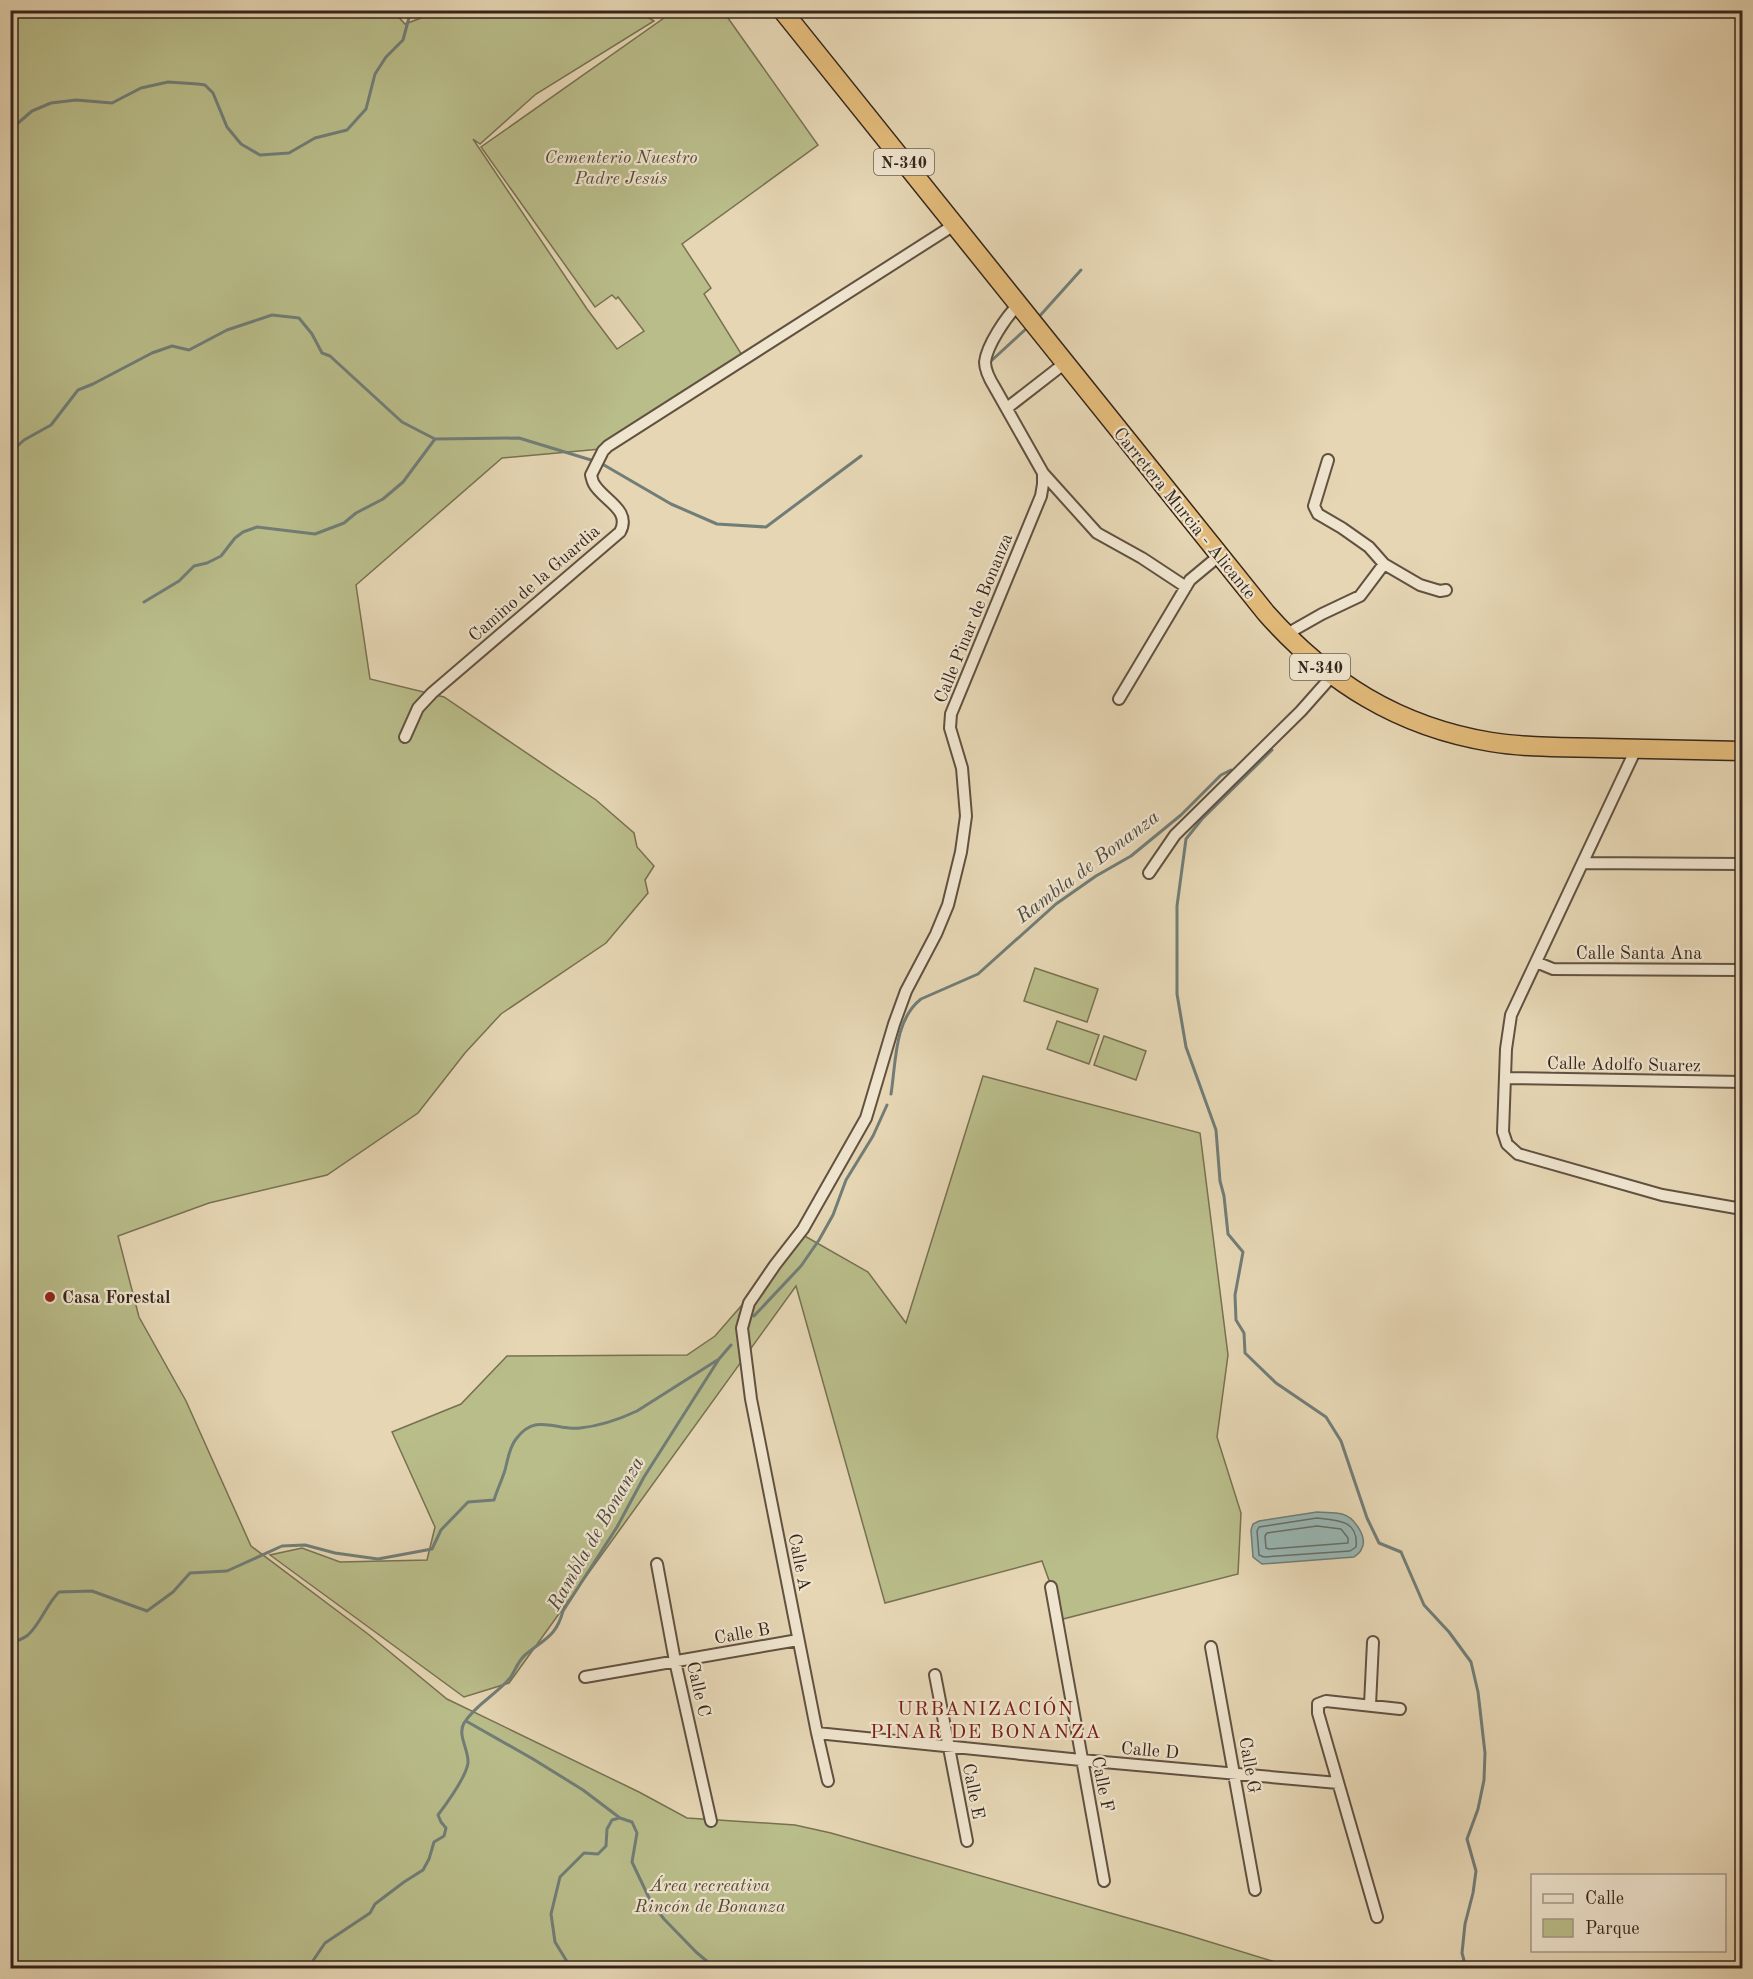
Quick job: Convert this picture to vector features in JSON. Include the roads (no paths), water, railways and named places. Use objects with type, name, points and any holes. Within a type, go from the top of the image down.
[{"type":"highway","name":"Carretera Murcia - Alicante","points":[[782,10],[1220,555],[1285,635],[1306,655],[1332,675],[1382,706],[1425,725],[1492,742],[1579,748],[1743,751]]},
{"type":"street","name":"Camino de la Guardia","points":[[405,737],[417,708],[432,693],[620,532],[623,523],[622,515],[594,484],[591,475],[608,446],[954,225]]},
{"type":"street","points":[[1021,309],[1008,315],[987,353],[985,363],[987,375],[1042,472],[1097,533],[1142,558],[1186,587]]},
{"type":"street","points":[[1007,408],[1065,363]]},
{"type":"street","points":[[1328,460],[1314,506],[1322,517],[1342,528],[1369,548],[1384,564],[1420,585],[1431,589],[1446,590]]},
{"type":"street","name":"Calle Pinar de Bonanza","points":[[744,1349],[742,1328],[749,1303],[804,1229],[866,1118],[906,991],[936,934],[948,905],[962,852],[966,816],[962,768],[950,728],[951,714],[1041,496],[1044,484],[1042,472]]},
{"type":"street","points":[[1119,699],[1190,580],[1220,555]]},
{"type":"street","points":[[1285,635],[1360,596],[1384,564]]},
{"type":"street","points":[[1149,873],[1175,835],[1301,711],[1332,675]]},
{"type":"street","points":[[1636,748],[1511,1015],[1506,1049],[1503,1132],[1507,1144],[1518,1154],[1662,1196],[1743,1209]]},
{"type":"street","points":[[1583,863],[1743,864]]},
{"type":"street","name":"Calle Santa Ana","points":[[1536,962],[1553,969],[1743,970]]},
{"type":"street","name":"Calle Adolfo Suarez","points":[[1505,1078],[1743,1082]]},
{"type":"street","name":"Calle A","points":[[744,1349],[751,1399],[828,1781]]},
{"type":"street","name":"Calle C","points":[[657,1564],[675,1661],[711,1821]]},
{"type":"street","name":"Calle F","points":[[1051,1587],[1104,1881]]},
{"type":"street","name":"Calle B","points":[[585,1677],[798,1640]]},
{"type":"street","points":[[1370,1705],[1373,1642]]},
{"type":"street","name":"Calle G","points":[[1211,1647],[1255,1890]]},
{"type":"street","name":"Calle E","points":[[935,1675],[967,1842]]},
{"type":"street","points":[[1377,1917],[1318,1713],[1318,1704],[1326,1701],[1400,1709]]},
{"type":"street","name":"Calle D","points":[[817,1733],[1338,1783]]},
{"type":"water","points":[[1317,1512],[1342,1514],[1351,1519],[1362,1534],[1363,1545],[1360,1552],[1354,1557],[1262,1564],[1253,1557],[1251,1530],[1253,1524],[1259,1521]]},
{"type":"waterway","points":[[10,130],[32,111],[51,103],[76,100],[112,103],[141,88],[168,82],[198,84],[205,85],[213,93],[227,127],[241,144],[260,155],[289,153],[315,138],[347,130],[366,109],[375,74],[386,57],[403,40],[411,10]]},
{"type":"waterway","points":[[1037,319],[1081,270]]},
{"type":"waterway","points":[[10,453],[24,440],[51,425],[78,390],[152,353],[172,346],[189,350],[227,330],[272,315],[299,318],[312,334],[322,353],[330,356],[402,422],[435,439],[519,438],[591,460]]},
{"type":"waterway","points":[[991,361],[1027,328]]},
{"type":"waterway","points":[[144,602],[179,581],[194,566],[221,556],[235,538],[243,532],[257,527],[315,534],[344,523],[356,513],[383,499],[403,482],[435,439]]},
{"type":"waterway","points":[[604,465],[671,504],[717,524],[766,527],[861,456]]},
{"type":"waterway","points":[[1272,750],[1202,819],[1186,839],[1177,906],[1177,994],[1186,1047],[1216,1130],[1220,1181],[1228,1234],[1243,1252],[1235,1295],[1236,1320],[1244,1333],[1245,1353],[1276,1383],[1326,1417],[1341,1441],[1367,1518],[1379,1543],[1401,1552],[1424,1605],[1449,1632],[1471,1662],[1478,1692],[1485,1753],[1484,1780],[1478,1809],[1467,1839],[1476,1871],[1465,1924],[1462,1953],[1466,1968]]},
{"type":"waterway","name":"Rambla de Bonanza","points":[[891,1094],[901,1030],[912,1008],[921,999],[978,974],[1056,904],[1096,876],[1131,856],[1181,815],[1221,775],[1231,770]]},
{"type":"waterway","name":"Rambla de Bonanza","points":[[754,1316],[801,1266],[819,1240],[833,1215],[846,1180],[873,1136],[887,1105]]},
{"type":"waterway","name":"Rambla de Bonanza","points":[[308,1968],[325,1943],[370,1913],[375,1904],[423,1870],[434,1842],[444,1836],[446,1828],[438,1815],[456,1790],[467,1769],[468,1758],[462,1738],[464,1723],[474,1710],[510,1678],[523,1657],[544,1641],[557,1627],[563,1611],[617,1527],[644,1477],[719,1359],[731,1345]]},
{"type":"waterway","points":[[10,1644],[33,1630],[59,1592],[92,1591],[147,1611],[173,1592],[190,1573],[227,1571],[282,1546],[305,1545],[335,1553],[378,1559],[432,1549],[441,1530],[468,1502],[494,1500],[512,1446],[516,1439],[531,1426],[546,1424],[580,1428],[617,1419],[637,1411],[719,1359]]},
{"type":"waterway","points":[[466,1721],[583,1790],[620,1818],[632,1822],[637,1833],[632,1862],[651,1902],[664,1919],[715,1968]]},
{"type":"waterway","points":[[571,1968],[555,1942],[551,1914],[560,1877],[584,1853],[598,1854],[606,1846],[607,1829],[612,1820],[619,1818]]},
{"type":"place","name":"Casa Forestal","points":[[50,1297]]},
{"type":"district","name":"URBANIZACIÓN PINAR DE BONANZA","points":[[986,1720]]},
{"type":"park label","name":"Cementerio Nuestro Padre Jesús","points":[[621,167]]},
{"type":"park label","name":"Área recreativa Rincón de Bonanza","points":[[710,1895]]}]
